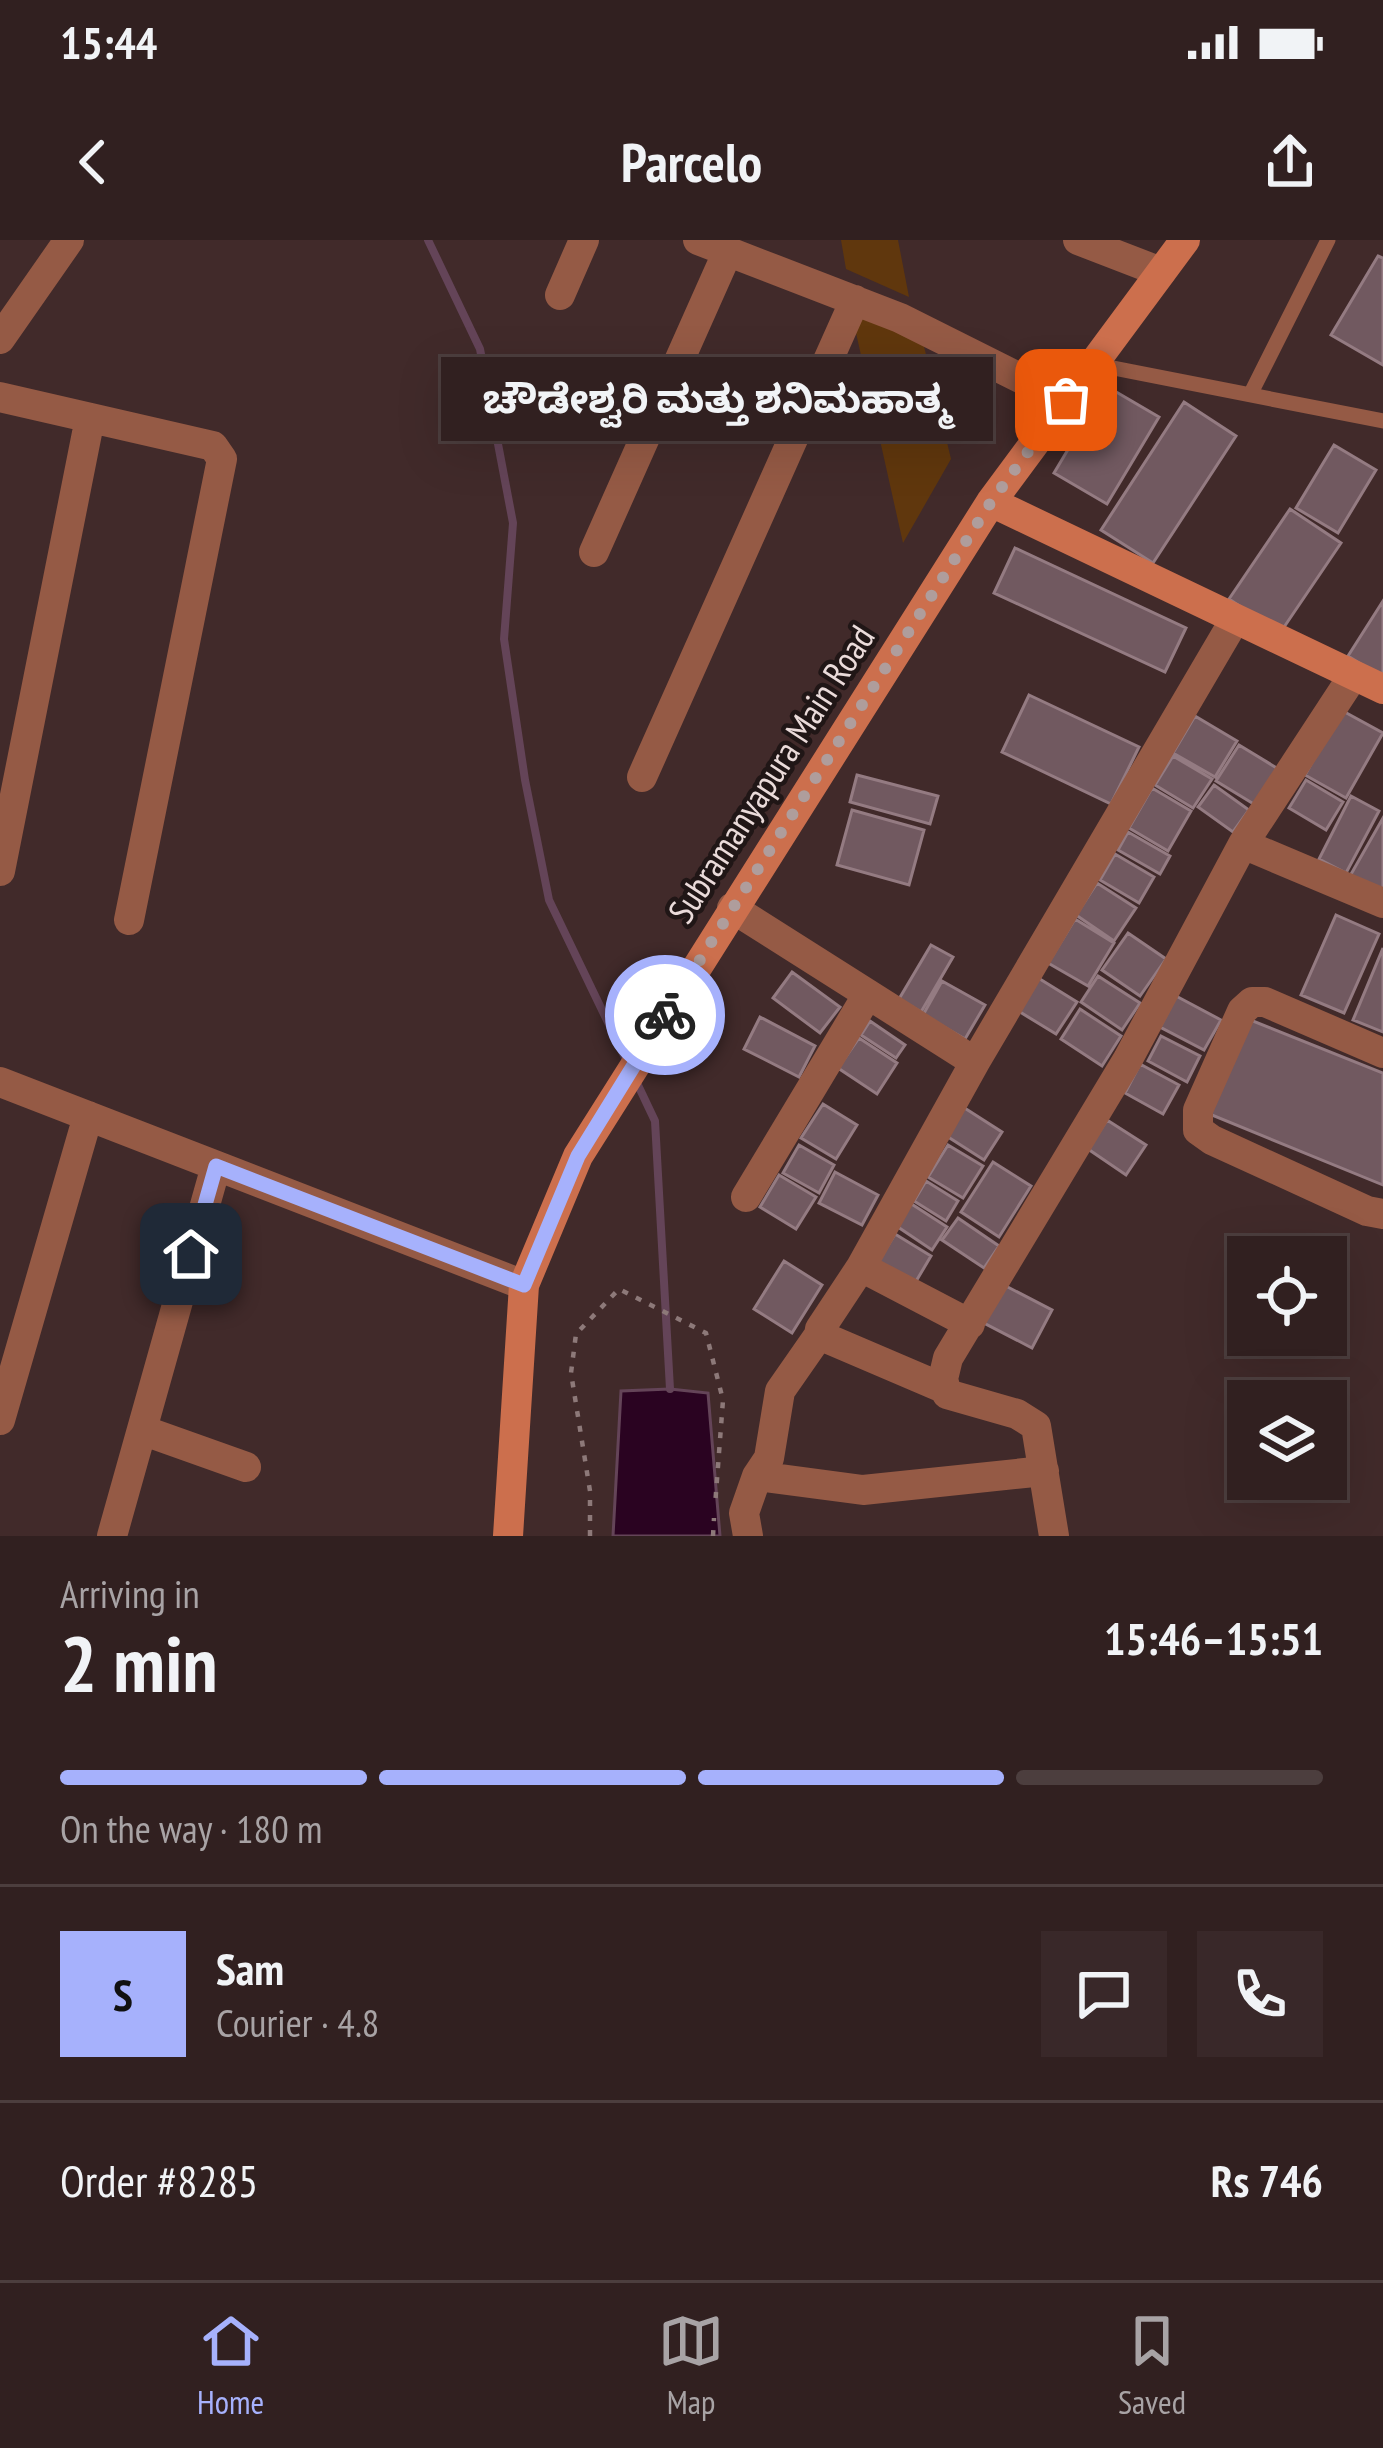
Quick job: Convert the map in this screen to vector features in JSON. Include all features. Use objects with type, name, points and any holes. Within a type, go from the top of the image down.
[{"type":"street","points":[[0,339],[69,240]]},
{"type":"street","points":[[560,296],[584,240]]},
{"type":"street","points":[[698,240],[927,331],[1066,400]]},
{"type":"street","points":[[1078,240],[1161,272]]},
{"type":"street","name":"Subramanyapura Main Road","points":[[508,1536],[524,1285],[578,1156],[991,502],[1185,240]]},
{"type":"street","points":[[595,552],[728,251]]},
{"type":"street","points":[[642,777],[855,300]]},
{"type":"street","points":[[0,397],[213,446],[222,459],[129,920]]},
{"type":"street","points":[[0,871],[90,418]]},
{"type":"street","points":[[991,502],[1383,688]]},
{"type":"street","points":[[748,1536],[744,1513],[757,1476],[770,1458],[780,1391],[861,1267],[975,1062],[1234,621]]},
{"type":"street","points":[[1054,1536],[1036,1426],[1017,1414],[946,1394],[948,1358],[1128,1059],[1243,844],[1353,676]]},
{"type":"street","points":[[1243,844],[1383,903]]},
{"type":"street","points":[[732,908],[975,1062]]},
{"type":"street","points":[[746,1197],[868,994]]},
{"type":"street","points":[[1383,1053],[1265,1002],[1252,1002],[1242,1011],[1198,1110],[1198,1130],[1212,1141],[1383,1214]]},
{"type":"street","points":[[0,1082],[524,1285]]},
{"type":"street","points":[[0,1420],[88,1116]]},
{"type":"street","points":[[112,1536],[216,1166]]},
{"type":"street","points":[[861,1267],[970,1324]]},
{"type":"street","points":[[819,1335],[943,1388]]},
{"type":"street","points":[[142,1430],[246,1467]]},
{"type":"street","points":[[757,1476],[863,1490],[1043,1471]]},
{"type":"lane","points":[[1251,393],[1328,240]]},
{"type":"lane","points":[[1093,364],[1383,421]]},
{"type":"path","points":[[590,1536],[590,1491],[571,1373],[576,1334],[619,1289],[706,1334],[723,1400],[713,1536]]},
{"type":"shaded area","points":[[841,240],[898,240],[909,297],[846,269]]},
{"type":"shaded area","points":[[850,306],[922,338],[951,459],[903,543]]},
{"type":"shaded area","points":[[621,1391],[708,1393],[720,1536],[613,1536]]},
{"type":"building","points":[[1378,256],[1383,258],[1383,365],[1331,335]]},
{"type":"building","points":[[1106,386],[1159,417],[1107,504],[1054,473]]},
{"type":"building","points":[[1184,402],[1236,436],[1153,563],[1101,530]]},
{"type":"building","points":[[1334,445],[1376,470],[1338,533],[1296,508]]},
{"type":"building","points":[[1290,509],[1341,543],[1280,633],[1229,599]]},
{"type":"building","points":[[1015,548],[1186,628],[1165,672],[994,593]]},
{"type":"building","points":[[1383,601],[1383,678],[1348,656]]},
{"type":"building","points":[[1029,695],[1139,747],[1111,804],[1002,752]]},
{"type":"building","points":[[1341,710],[1383,733],[1346,798],[1305,775]]},
{"type":"building","points":[[1195,716],[1237,741],[1215,777],[1173,753]]},
{"type":"building","points":[[1239,745],[1280,770],[1257,806],[1216,781]]},
{"type":"building","points":[[1173,756],[1212,779],[1193,808],[1155,785]]},
{"type":"building","points":[[857,775],[938,796],[930,824],[850,802]]},
{"type":"building","points":[[1306,780],[1343,802],[1326,830],[1289,808]]},
{"type":"building","points":[[1214,785],[1249,810],[1233,832],[1198,807]]},
{"type":"building","points":[[1152,788],[1191,811],[1168,851],[1129,828]]},
{"type":"building","points":[[1351,796],[1379,811],[1346,873],[1319,859]]},
{"type":"building","points":[[852,810],[924,830],[909,885],[837,865]]},
{"type":"building","points":[[1383,818],[1383,895],[1350,876]]},
{"type":"building","points":[[1128,832],[1170,856],[1160,874],[1118,850]]},
{"type":"building","points":[[1115,854],[1154,877],[1139,903],[1100,880]]},
{"type":"building","points":[[1097,883],[1136,908],[1114,941],[1076,915]]},
{"type":"building","points":[[1336,915],[1379,934],[1344,1013],[1301,995]]},
{"type":"building","points":[[1075,919],[1114,943],[1088,986],[1048,963]]},
{"type":"building","points":[[1128,933],[1166,959],[1140,996],[1102,970]]},
{"type":"building","points":[[931,945],[953,957],[921,1012],[899,999]]},
{"type":"building","points":[[1383,948],[1383,1032],[1353,1020]]},
{"type":"building","points":[[792,972],[840,1007],[820,1033],[773,998]]},
{"type":"building","points":[[1035,976],[1077,1002],[1056,1034],[1015,1009]]},
{"type":"building","points":[[1098,976],[1140,1003],[1122,1030],[1081,1002]]},
{"type":"building","points":[[942,981],[985,1005],[965,1039],[923,1015]]},
{"type":"building","points":[[1176,996],[1221,1020],[1204,1050],[1160,1027]]},
{"type":"building","points":[[1080,1009],[1121,1036],[1102,1066],[1061,1039]]},
{"type":"building","points":[[760,1017],[815,1046],[799,1077],[744,1049]]},
{"type":"building","points":[[1243,1017],[1383,1073],[1383,1185],[1202,1111]]},
{"type":"building","points":[[870,1021],[905,1045],[896,1058],[861,1035]]},
{"type":"building","points":[[1161,1036],[1200,1056],[1187,1082],[1148,1061]]},
{"type":"building","points":[[859,1038],[897,1063],[877,1094],[838,1068]]},
{"type":"building","points":[[1140,1064],[1179,1085],[1163,1114],[1125,1093]]},
{"type":"building","points":[[823,1104],[857,1125],[836,1159],[801,1138]]},
{"type":"building","points":[[963,1107],[1002,1132],[984,1160],[945,1135]]},
{"type":"building","points":[[1107,1120],[1146,1145],[1126,1175],[1088,1149]]},
{"type":"building","points":[[799,1145],[834,1165],[819,1193],[783,1173]]},
{"type":"building","points":[[948,1145],[983,1166],[963,1198],[928,1177]]},
{"type":"building","points":[[993,1162],[1031,1186],[999,1237],[961,1212]]},
{"type":"building","points":[[835,1172],[878,1195],[862,1225],[819,1203]]},
{"type":"building","points":[[779,1175],[816,1197],[796,1229],[760,1207]]},
{"type":"building","points":[[926,1181],[958,1201],[946,1221],[914,1201]]},
{"type":"building","points":[[910,1203],[947,1227],[932,1250],[895,1225]]},
{"type":"building","points":[[958,1218],[999,1246],[984,1268],[942,1240]]},
{"type":"building","points":[[895,1234],[931,1256],[915,1283],[878,1262]]},
{"type":"building","points":[[784,1261],[822,1285],[792,1333],[754,1309]]},
{"type":"building","points":[[1002,1284],[1052,1310],[1032,1348],[982,1322]]},
{"type":"waterway","points":[[428,240],[480,349],[513,523],[504,639],[549,900],[628,1064]]},
{"type":"waterway","points":[[637,1083],[655,1121],[670,1389]]},
{"type":"way so far","points":[[665,1015],[991,502],[1066,400]]},
{"type":"place","name":"ಚೌಡೇಶ್ವರಿ ಮತ್ತು ಶನಿಮಹಾತ್ಮ","points":[[1066,400]]},
{"type":"route","points":[[191,1254],[216,1166],[524,1285],[578,1156],[665,1015]]}]
